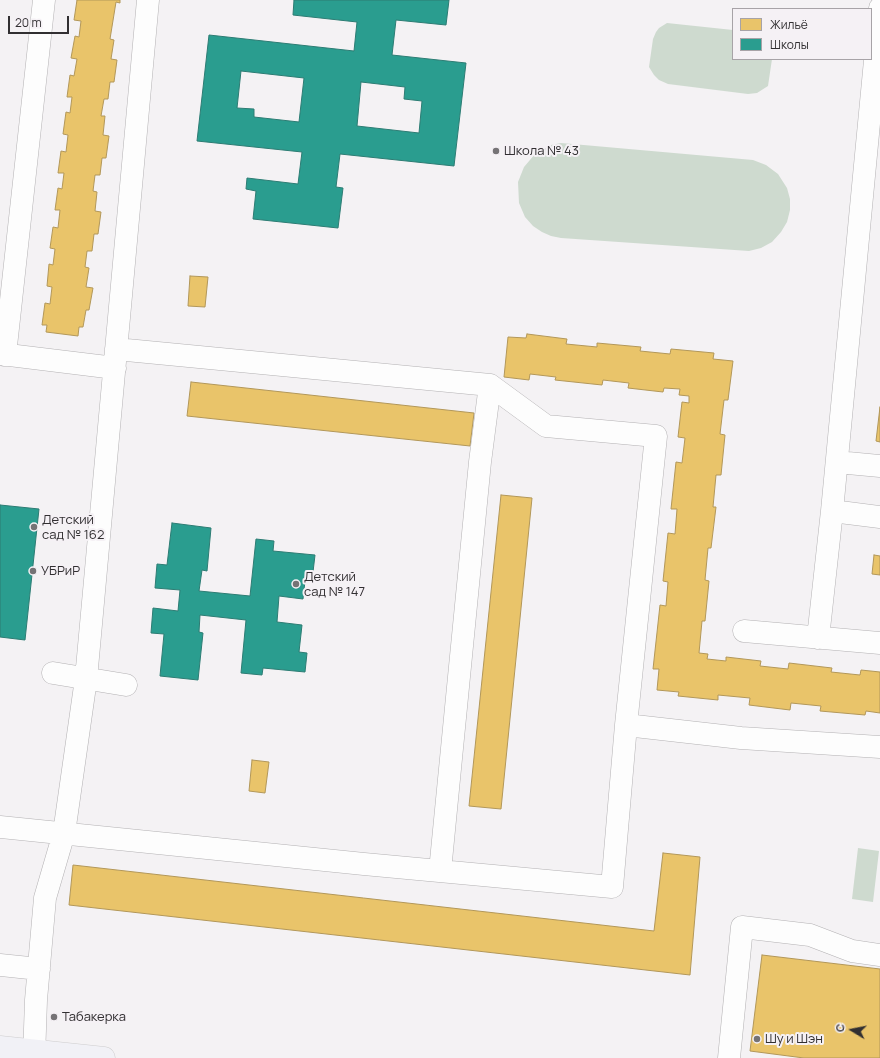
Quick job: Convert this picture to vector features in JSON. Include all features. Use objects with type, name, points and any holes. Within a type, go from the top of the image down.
[{"type":"main road","points":[[0,1047],[34,1054],[104,1058]]},
{"type":"lane","points":[[0,827],[612,887],[626,725],[656,436],[546,426],[490,385],[115,358],[2,355],[44,0]]},
{"type":"lane","points":[[34,1054],[36,1000],[45,898],[64,833],[86,679],[148,0]]},
{"type":"lane","points":[[818,638],[837,462],[880,8]]},
{"type":"lane","points":[[440,871],[480,462],[490,385]]},
{"type":"lane","points":[[837,462],[880,466]]},
{"type":"lane","points":[[832,511],[880,517]]},
{"type":"lane","points":[[744,631],[880,643]]},
{"type":"lane","points":[[53,673],[126,685]]},
{"type":"lane","points":[[626,725],[741,738],[880,747]]},
{"type":"lane","points":[[729,1058],[742,927],[810,935],[852,951],[880,955]]},
{"type":"lane","points":[[0,965],[39,969]]},
{"type":"shaded area","points":[[667,23],[732,30],[732,60],[772,60],[768,86],[757,93],[748,94],[668,84],[659,80],[649,67],[653,39],[659,28]]},
{"type":"shaded area","points":[[561,143],[753,160],[766,165],[778,174],[787,188],[790,199],[790,210],[787,222],[772,242],[761,248],[749,251],[561,238],[551,236],[533,226],[525,217],[519,203],[518,182],[524,167],[535,154],[551,145]]},
{"type":"shaded area","points":[[858,848],[879,851],[873,902],[852,899]]},
{"type":"building: Жильё","points":[[77,0],[120,0],[120,3],[116,2],[110,39],[114,40],[111,59],[117,60],[114,82],[110,82],[108,99],[104,99],[101,116],[105,116],[103,135],[109,136],[106,158],[102,158],[100,175],[95,175],[93,191],[97,192],[95,211],[101,212],[98,234],[94,234],[92,251],[87,251],[85,267],[89,268],[86,287],[93,288],[89,310],[86,310],[83,327],[79,327],[78,336],[46,332],[47,325],[42,325],[45,303],[50,304],[52,287],[47,286],[49,264],[53,265],[55,249],[50,248],[53,227],[58,228],[60,210],[55,210],[58,188],[62,189],[64,173],[58,173],[61,151],[66,152],[68,135],[63,134],[66,112],[70,113],[72,97],[67,97],[70,75],[74,76],[77,59],[71,58],[75,36],[79,37],[81,21],[74,20]]},
{"type":"building: Жильё","points":[[190,276],[208,277],[205,307],[188,306]]},
{"type":"building: Жильё","points":[[527,334],[567,339],[566,344],[597,347],[597,343],[641,347],[640,351],[670,354],[671,349],[714,353],[713,359],[733,361],[728,400],[724,400],[720,434],[725,435],[721,475],[716,475],[713,507],[716,507],[711,548],[708,548],[705,580],[709,581],[705,621],[702,621],[699,653],[708,654],[707,659],[726,661],[726,657],[761,661],[760,666],[788,669],[789,663],[832,668],[831,672],[860,675],[861,670],[880,672],[880,713],[866,711],[865,715],[820,711],[821,706],[791,703],[790,710],[749,705],[750,698],[718,695],[718,700],[678,696],[679,692],[657,690],[659,669],[653,669],[660,605],[666,606],[668,582],[663,581],[668,533],[675,534],[677,509],[671,509],[676,462],[682,463],[685,438],[678,437],[682,402],[689,403],[689,396],[679,395],[680,389],[664,388],[663,392],[628,388],[629,383],[603,380],[602,385],[555,380],[556,377],[530,374],[529,380],[504,377],[508,337],[526,338]]},
{"type":"building: Жильё","points":[[191,382],[474,413],[470,446],[187,416]]},
{"type":"building: Жильё","points":[[880,407],[880,442],[876,441]]},
{"type":"building: Жильё","points":[[501,495],[532,498],[501,809],[469,806]]},
{"type":"building: Жильё","points":[[874,555],[880,556],[880,575],[872,574]]},
{"type":"building: Жильё","points":[[252,760],[269,762],[265,793],[249,791]]},
{"type":"building: Жильё","points":[[663,853],[700,857],[690,975],[69,905],[73,865],[654,931]]},
{"type":"building: Жильё","points":[[762,955],[880,969],[880,1058],[804,1058],[750,1051]]},
{"type":"building: Школы","points":[[294,0],[449,0],[446,25],[396,20],[392,55],[466,63],[454,166],[340,154],[336,187],[343,188],[338,228],[253,219],[256,191],[246,189],[247,178],[298,184],[302,152],[197,141],[209,35],[354,51],[357,22],[293,15]],"holes":[[[241,71],[304,78],[299,122],[254,117],[254,109],[237,108]],[[361,82],[405,87],[404,99],[422,101],[419,133],[357,126]]]},
{"type":"building: Школы","points":[[0,505],[39,509],[25,640],[0,637]]},
{"type":"building: Школы","points":[[172,523],[211,528],[207,571],[202,570],[199,591],[250,596],[256,539],[274,541],[273,551],[315,555],[313,572],[306,572],[303,599],[279,596],[277,622],[302,625],[299,652],[307,653],[305,672],[263,668],[262,675],[241,673],[246,620],[200,615],[199,632],[203,633],[198,680],[160,676],[164,634],[151,633],[153,608],[178,611],[180,590],[155,588],[157,564],[167,565]]},
{"type":"place","name":"Школа № 43","points":[[496,151]]},
{"type":"place","name":"Детский сад № 162","points":[[34,527]]},
{"type":"place","name":"УБРиР","points":[[33,571]]},
{"type":"place","name":"Детский сад № 147","points":[[296,584]]},
{"type":"place","name":"Табакерка","points":[[54,1017]]},
{"type":"place","name":"Шу и Шэн","points":[[757,1039]]}]
